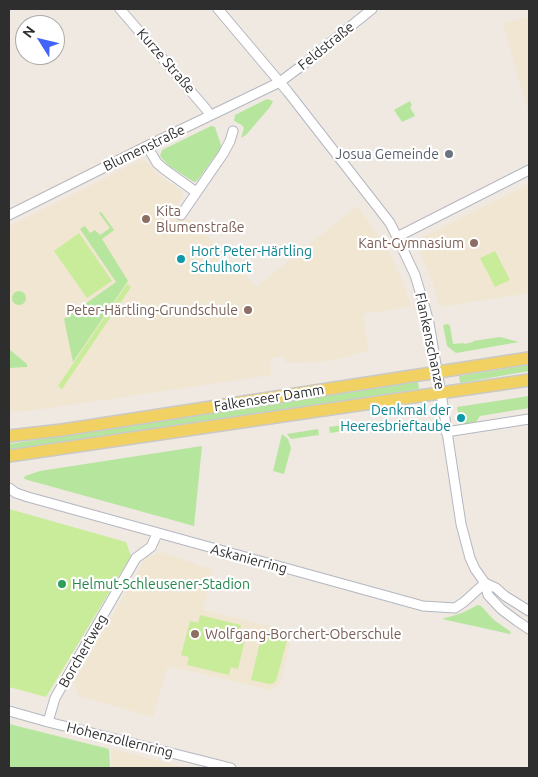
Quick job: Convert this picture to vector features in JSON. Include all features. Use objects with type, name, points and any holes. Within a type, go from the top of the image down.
[{"type":"main road","name":"Falkenseer Damm","points":[[9,436],[62,430],[529,358]]},
{"type":"main road","name":"Falkenseer Damm","points":[[9,456],[529,380]]},
{"type":"street","name":"Kurze Straße","points":[[120,9],[210,115]]},
{"type":"street","name":"Flankenschanze","points":[[218,9],[280,82],[390,223],[414,276],[425,308],[441,393],[463,532],[470,558],[485,583],[488,595],[501,609],[529,629]]},
{"type":"street","name":"Feldstraße","points":[[280,82],[372,9]]},
{"type":"street","name":"Blumenstraße","points":[[9,215],[280,82]]},
{"type":"street","points":[[181,215],[223,154],[233,131]]},
{"type":"street","points":[[147,146],[157,163],[196,192]]},
{"type":"street","points":[[397,237],[529,170]]},
{"type":"street","points":[[446,432],[529,419]]},
{"type":"street","name":"Askanierring","points":[[9,488],[16,493],[28,497],[157,534],[423,606],[455,608],[485,583]]},
{"type":"street","name":"Borchertweg","points":[[48,722],[56,698],[136,558],[151,547],[157,534]]},
{"type":"street","name":"Flankenschanze","points":[[485,583],[496,588],[512,601],[529,611]]},
{"type":"street","name":"Hohenzollernring","points":[[9,711],[231,768]]},
{"type":"shaded area","points":[[529,16],[529,114],[503,24]]},
{"type":"shaded area","name":"Peter-Härtling-Grundschule","points":[[141,160],[147,162],[157,174],[181,191],[183,197],[175,209],[201,229],[256,287],[357,206],[383,242],[393,260],[411,306],[363,314],[369,350],[342,358],[318,362],[285,363],[284,356],[270,358],[271,375],[9,413],[9,368],[26,367],[27,364],[9,349],[9,226]]},
{"type":"shaded area","name":"Kant-Gymnasium","points":[[529,184],[529,293],[440,307],[431,278],[418,248],[421,238]]},
{"type":"shaded area","name":"Wolfgang-Borchert-Oberschule","points":[[161,552],[213,570],[203,610],[286,630],[291,638],[281,683],[270,690],[168,666],[153,717],[78,696],[74,682],[146,557]]},
{"type":"shaded area","points":[[111,749],[188,768],[112,768]]},
{"type":"green space","points":[[267,99],[273,101],[270,107],[246,135],[241,138],[244,128],[234,121],[235,115]]},
{"type":"green space","points":[[410,101],[412,106],[410,107],[415,116],[402,122],[394,110]]},
{"type":"green space","points":[[211,126],[215,127],[221,145],[220,149],[197,181],[194,182],[168,165],[160,156],[162,150]]},
{"type":"green space","points":[[101,212],[114,230],[102,239],[128,281],[73,362],[64,319],[116,282],[80,229],[85,226],[90,233],[95,230],[100,235],[110,228],[99,213]]},
{"type":"green space","points":[[79,233],[112,281],[87,298],[54,251]]},
{"type":"green space","points":[[495,251],[510,280],[495,287],[480,258]]},
{"type":"green space","points":[[127,284],[131,287],[62,389],[58,386]]},
{"type":"green space","points":[[16,291],[22,291],[26,298],[22,305],[16,305],[12,301],[12,295]]},
{"type":"green space","points":[[448,324],[453,344],[464,344],[500,337],[519,342],[456,353],[447,346],[443,325]]},
{"type":"green space","points":[[9,349],[27,364],[27,367],[9,368]]},
{"type":"green space","points":[[529,365],[529,371],[460,383],[459,376]]},
{"type":"green space","points":[[418,382],[419,389],[9,451],[9,444]]},
{"type":"green space","points":[[529,396],[529,408],[480,416],[474,425],[460,427],[457,407]]},
{"type":"green space","points":[[373,421],[374,426],[330,433],[329,427]]},
{"type":"green space","points":[[318,429],[319,435],[291,439],[287,434]]},
{"type":"green space","points":[[282,434],[288,439],[291,448],[284,474],[273,471]]},
{"type":"green space","points":[[202,446],[194,526],[24,479],[25,476],[40,471]]},
{"type":"green space","name":"Helmut-Schleusener-Stadion","points":[[9,509],[126,542],[131,556],[46,697],[9,687]]},
{"type":"green space","points":[[478,605],[511,632],[510,634],[442,619],[462,613]]},
{"type":"green space","points":[[200,615],[241,625],[239,633],[246,635],[238,669],[231,667],[229,675],[187,665],[189,657],[181,655],[190,621],[198,623]]},
{"type":"green space","points":[[263,630],[282,634],[287,640],[277,678],[274,683],[269,684],[251,680]]},
{"type":"green space","points":[[9,724],[109,749],[110,768],[9,768]]},
{"type":"place","name":"Josua Gemeinde","points":[[449,154]]},
{"type":"place","name":"Kita Blumenstraße","points":[[146,219]]},
{"type":"place","name":"Kant-Gymnasium","points":[[474,243]]},
{"type":"place","name":"Hort Peter-Härtling Schulhort","points":[[181,259]]},
{"type":"place","name":"Peter-Härtling-Grundschule","points":[[248,310]]},
{"type":"place","name":"Denkmal der Heeresbrieftaube","points":[[461,418]]},
{"type":"place","name":"Helmut-Schleusener-Stadion","points":[[62,584]]},
{"type":"place","name":"Wolfgang-Borchert-Oberschule","points":[[195,634]]}]
